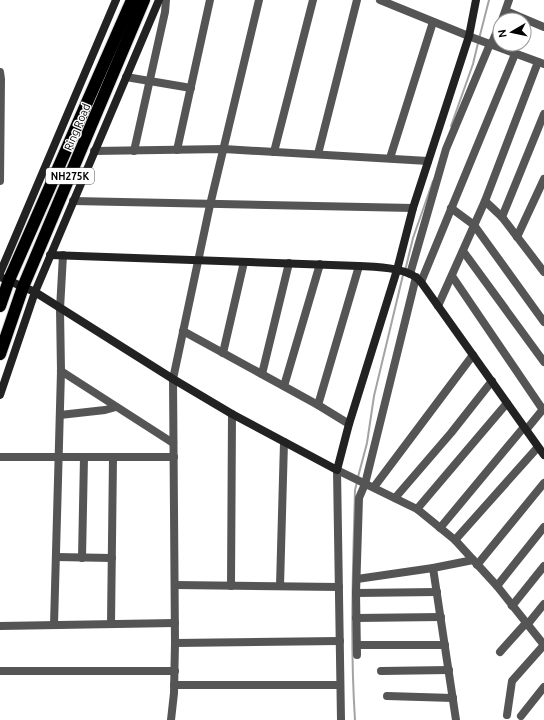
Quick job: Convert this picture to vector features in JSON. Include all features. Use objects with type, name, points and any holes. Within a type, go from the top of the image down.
[{"type":"highway","name":"Ring Road","points":[[0,306],[3,277],[132,0]]},
{"type":"highway","name":"Ring Road","points":[[0,354],[23,287],[144,0]]},
{"type":"street","points":[[116,0],[3,277],[34,292],[232,414],[346,475],[374,487],[417,509],[455,540],[497,586],[544,645],[512,682],[507,715]]},
{"type":"street","points":[[0,395],[34,292],[159,0]]},
{"type":"street","points":[[134,151],[165,12],[166,0]]},
{"type":"street","points":[[177,150],[210,0]]},
{"type":"street","points":[[171,720],[175,671],[173,379],[210,205],[259,0]]},
{"type":"street","points":[[274,152],[313,0]]},
{"type":"street","points":[[318,154],[357,0]]},
{"type":"street","points":[[380,0],[470,37],[541,63],[485,201],[438,306]]},
{"type":"street","points":[[409,275],[413,208],[470,37],[476,0]]},
{"type":"street","points":[[509,0],[506,11],[544,27]]},
{"type":"street","points":[[390,158],[433,22]]},
{"type":"street","points":[[357,655],[356,579],[358,498],[409,275],[446,149],[492,39]]},
{"type":"street","points":[[341,720],[337,470],[349,424],[409,275],[451,208],[515,54]]},
{"type":"street","points":[[0,72],[0,181]]},
{"type":"street","points":[[126,77],[191,88]]},
{"type":"street","points":[[502,217],[544,114]]},
{"type":"street","points":[[94,151],[224,149],[428,161]]},
{"type":"street","points":[[517,237],[544,179]]},
{"type":"street","points":[[485,201],[502,217],[544,272]]},
{"type":"street","points":[[73,202],[413,208]]},
{"type":"street","points":[[451,208],[474,225],[544,322]]},
{"type":"street","points":[[463,251],[544,362]]},
{"type":"street","points":[[50,255],[359,266],[409,275],[438,306],[544,455]]},
{"type":"street","points":[[54,625],[61,371],[60,309],[63,255]]},
{"type":"street","points":[[224,353],[244,262]]},
{"type":"street","points":[[262,374],[289,263]]},
{"type":"street","points":[[284,386],[320,264]]},
{"type":"street","points":[[318,405],[359,266]]},
{"type":"street","points":[[440,528],[543,409],[452,276]]},
{"type":"street","points":[[183,331],[318,405],[349,424]]},
{"type":"street","points":[[374,487],[473,355]]},
{"type":"street","points":[[61,371],[173,443]]},
{"type":"street","points":[[395,498],[451,433],[492,381]]},
{"type":"street","points":[[417,509],[507,403]]},
{"type":"street","points":[[60,414],[105,410],[116,407]]},
{"type":"street","points":[[231,586],[232,414]]},
{"type":"street","points":[[280,586],[284,442]]},
{"type":"street","points":[[455,540],[538,447]]},
{"type":"street","points":[[0,457],[174,457]]},
{"type":"street","points":[[82,558],[84,457]]},
{"type":"street","points":[[111,624],[113,457]]},
{"type":"street","points":[[356,579],[475,562],[544,483]]},
{"type":"street","points":[[497,586],[544,528]]},
{"type":"street","points":[[56,557],[112,558]]},
{"type":"street","points":[[512,606],[544,566]]},
{"type":"street","points":[[433,568],[456,720]]},
{"type":"street","points":[[175,585],[339,587]]},
{"type":"street","points":[[356,593],[437,592]]},
{"type":"street","points":[[500,652],[544,604]]},
{"type":"street","points":[[356,618],[441,617]]},
{"type":"street","points":[[0,626],[175,623]]},
{"type":"street","points":[[175,643],[340,641]]},
{"type":"street","points":[[357,645],[445,645]]},
{"type":"street","points":[[0,670],[175,671]]},
{"type":"street","points":[[381,671],[449,670]]},
{"type":"street","points":[[174,685],[340,685]]},
{"type":"street","points":[[521,716],[544,687]]},
{"type":"street","points":[[387,696],[452,698]]},
{"type":"waterway","points":[[479,39],[489,0]]},
{"type":"waterway","points":[[451,126],[473,64],[478,43]]},
{"type":"waterway","points":[[405,271],[413,238],[433,181]]},
{"type":"waterway","points":[[358,477],[367,443],[374,396],[403,275]]},
{"type":"waterway","points":[[355,720],[353,691],[352,605],[355,490],[357,482]]}]
